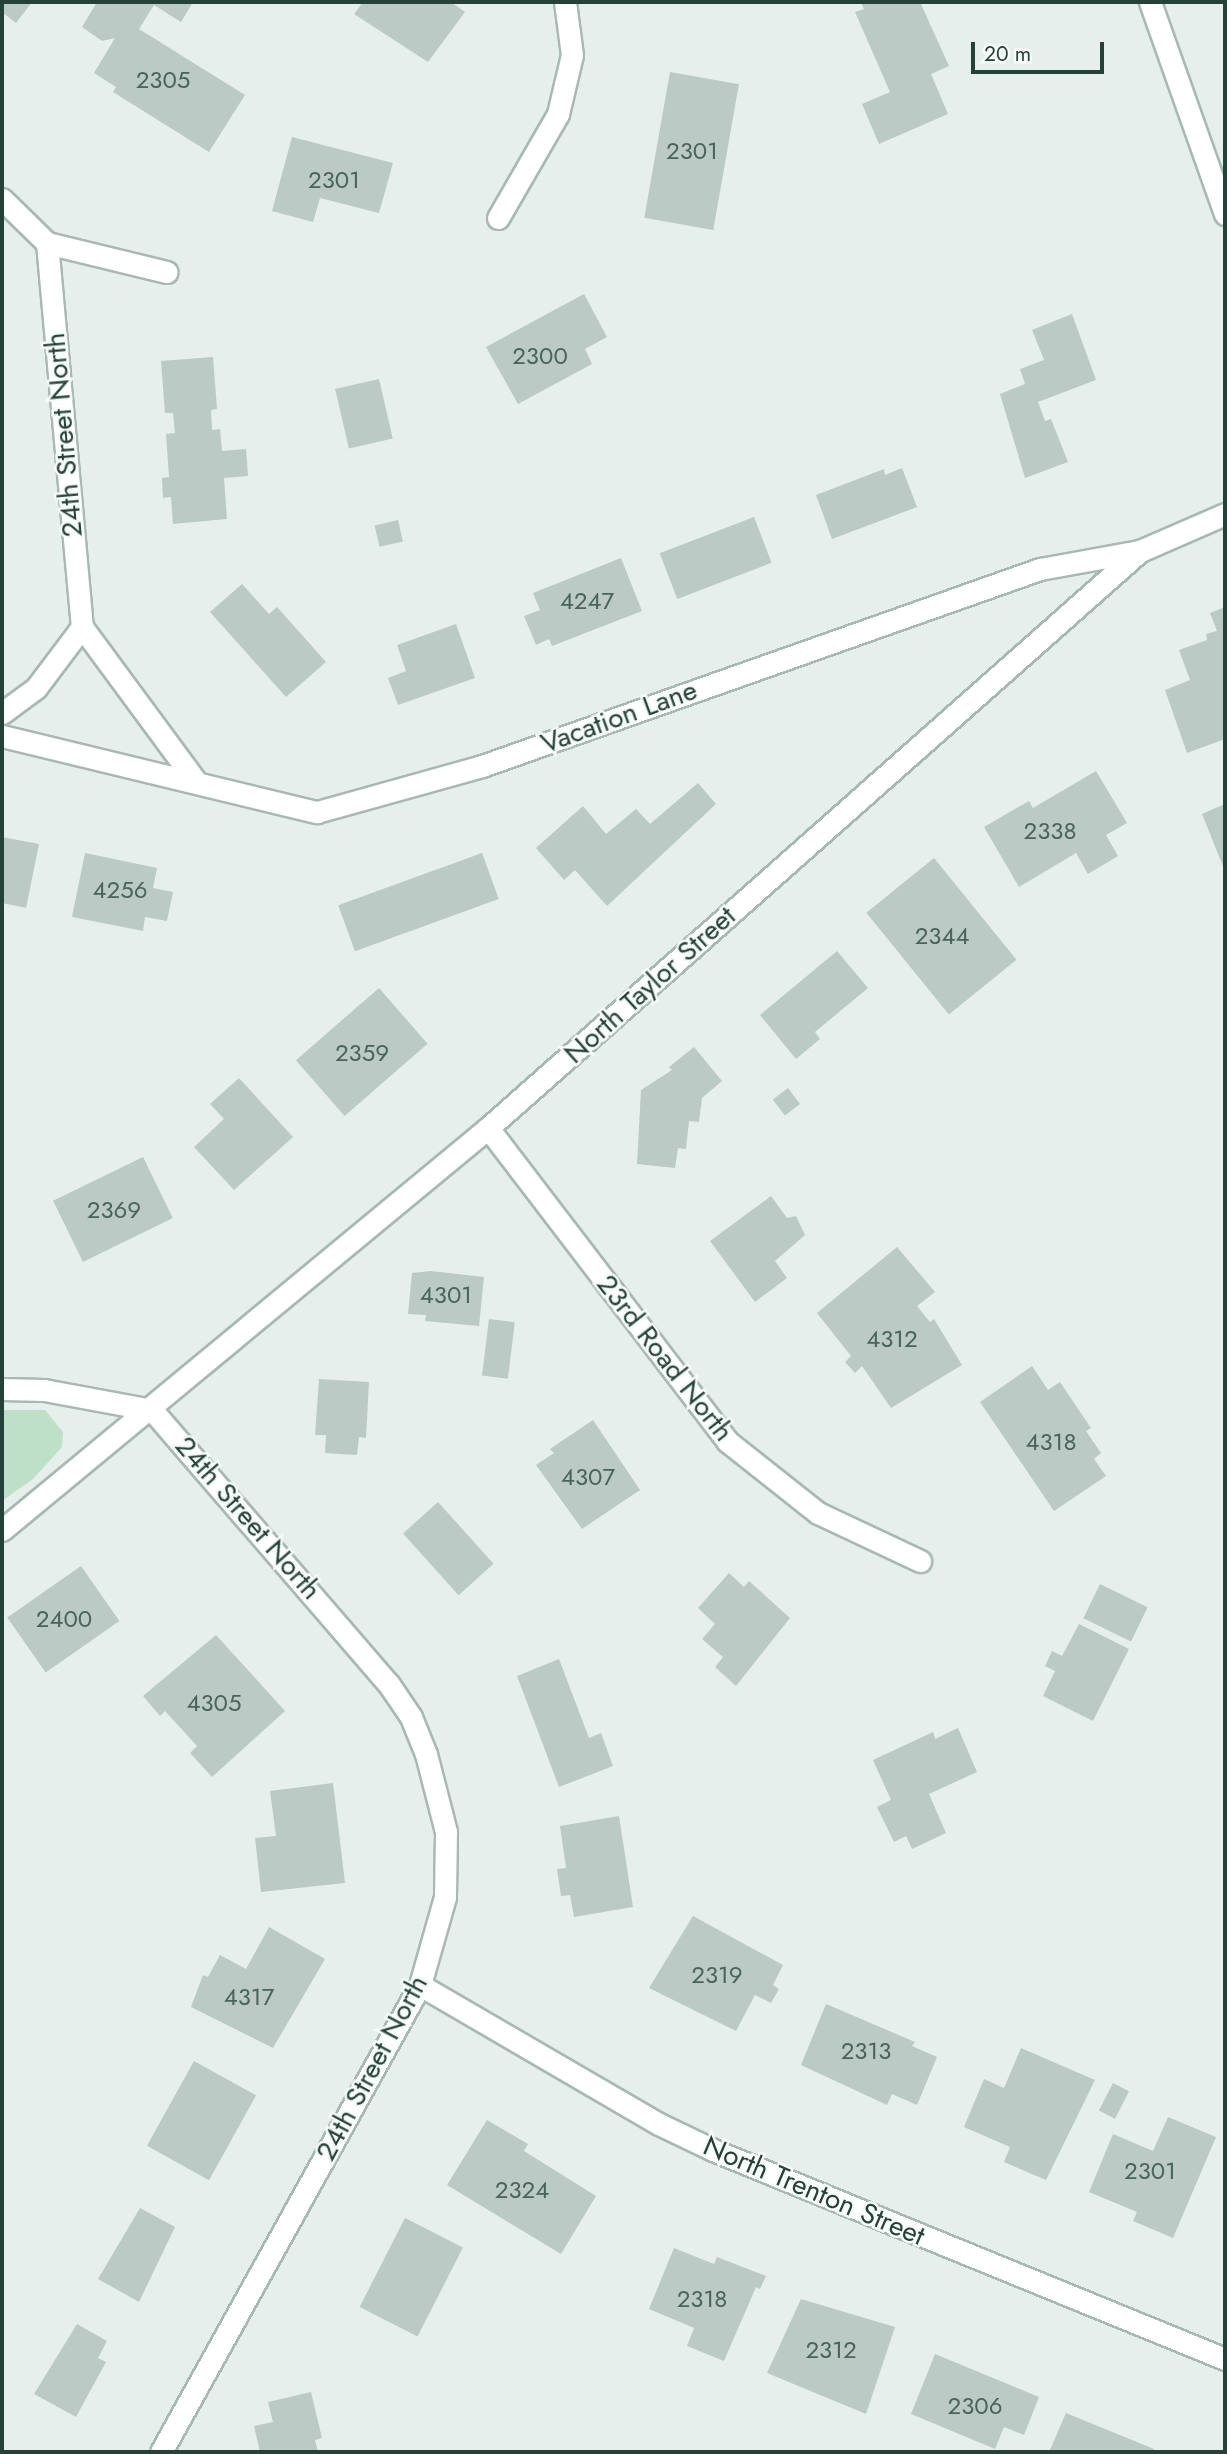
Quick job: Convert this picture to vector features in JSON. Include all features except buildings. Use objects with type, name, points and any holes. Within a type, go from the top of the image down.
[{"type":"street","points":[[498,218],[558,114],[572,55],[565,2]]},
{"type":"street","points":[[1150,2],[1225,214]]},
{"type":"street","points":[[2,199],[47,243],[167,272]]},
{"type":"street","name":"24th Street North","points":[[47,243],[82,627]]},
{"type":"street","name":"Vacation Lane","points":[[2,736],[194,779],[317,812],[482,766],[1040,569],[1140,551],[1225,514]]},
{"type":"street","name":"North Taylor Street","points":[[2,1530],[152,1410],[488,1128],[1140,551]]},
{"type":"street","points":[[2,713],[36,688],[82,627],[194,779]]},
{"type":"street","name":"23rd Road North","points":[[488,1128],[727,1441],[818,1514],[920,1560]]},
{"type":"street","points":[[2,1390],[44,1390],[152,1410]]},
{"type":"street","name":"24th Street North","points":[[152,1410],[286,1561],[411,1717],[439,1791],[446,1832],[445,1897],[420,1985],[162,2452]]},
{"type":"street","name":"North Trenton Street","points":[[420,1985],[659,2124],[702,2145],[1225,2359]]},
{"type":"green space","points":[[2,1410],[45,1410],[63,1432],[62,1447],[33,1479],[2,1501]]}]
